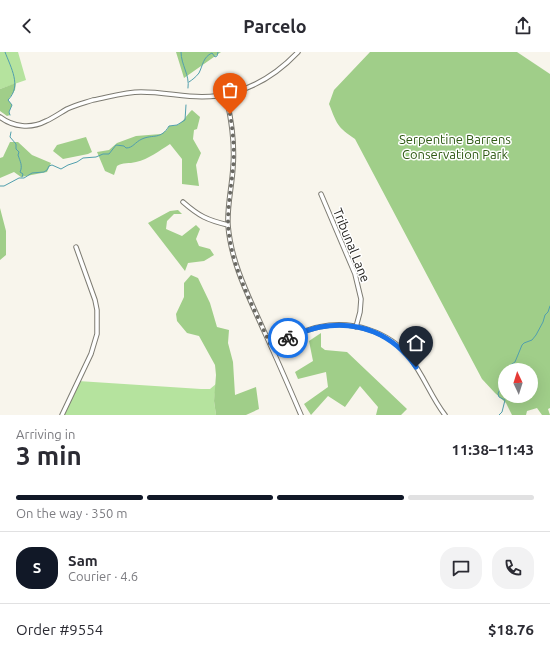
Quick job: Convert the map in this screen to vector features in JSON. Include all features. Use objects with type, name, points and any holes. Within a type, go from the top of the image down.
[{"type":"street","points":[[0,117],[16,125],[31,126],[46,122],[75,106],[126,93],[150,92],[195,98],[226,95],[250,87],[264,80],[282,68],[298,52]]},
{"type":"street","points":[[226,95],[234,145],[228,208],[228,225],[235,262],[245,289],[302,415]]},
{"type":"street","name":"Tribunal Lane","points":[[321,194],[355,274],[361,299],[360,312],[356,327]]},
{"type":"street","points":[[183,202],[208,220],[228,225]]},
{"type":"street","points":[[62,415],[91,354],[97,334],[97,310],[93,293],[76,247]]},
{"type":"street","points":[[271,346],[319,327],[342,325],[371,330],[396,344],[409,357],[422,376],[437,405],[445,415]]},
{"type":"green space","points":[[0,52],[18,52],[26,80],[0,89]]},
{"type":"green space","points":[[176,52],[221,52],[184,78]]},
{"type":"green space","name":"Serpentine Barrens Conservation Park","points":[[370,52],[517,52],[550,74],[550,408],[548,409],[550,415],[542,415],[537,408],[527,411],[526,415],[512,415],[506,403],[538,403],[538,363],[498,363],[498,396],[482,379],[355,139],[341,128],[336,121],[329,104],[334,90]]},
{"type":"green space","points":[[16,83],[15,90],[8,100],[12,105],[9,112],[10,115],[7,116],[0,111],[0,89]]},
{"type":"green space","points":[[192,110],[200,117],[197,129],[194,130],[193,139],[201,153],[196,165],[199,186],[182,184],[182,159],[170,144],[141,161],[117,166],[114,175],[105,171],[97,152],[109,150],[117,143],[136,136],[161,134],[167,130],[169,126],[181,123]]},
{"type":"green space","points":[[86,137],[92,152],[88,154],[63,159],[53,151],[57,145]]},
{"type":"green space","points":[[10,142],[18,142],[32,155],[51,163],[47,172],[21,177],[14,172],[0,178],[0,158],[3,157]]},
{"type":"green space","points":[[0,208],[6,231],[6,255],[0,260]]},
{"type":"green space","points":[[178,210],[182,214],[174,214],[167,221],[166,229],[182,236],[196,225],[200,229],[196,239],[199,246],[210,249],[214,255],[204,261],[188,263],[185,271],[148,223],[170,211]]},
{"type":"green space","points":[[191,275],[198,278],[210,303],[217,327],[229,330],[228,343],[233,362],[235,395],[256,387],[259,409],[246,415],[216,415],[214,401],[216,375],[215,365],[199,336],[187,333],[177,321],[176,314],[184,297],[184,283]]},
{"type":"green space","points":[[321,333],[321,347],[325,350],[347,352],[407,409],[401,415],[376,415],[378,407],[360,386],[345,407],[328,396],[311,415],[304,404],[328,387],[326,372],[298,379],[295,372],[313,361],[309,341]]},
{"type":"green space","points":[[78,381],[201,389],[210,389],[216,384],[214,401],[216,415],[62,415]]},
{"type":"waterway","points":[[5,52],[15,83],[12,95],[8,100],[12,105],[9,112],[10,115]]},
{"type":"waterway","points":[[181,52],[182,61],[188,79],[188,88]]},
{"type":"waterway","points":[[189,82],[199,73],[207,57],[212,53],[215,57],[217,56],[218,52]]},
{"type":"waterway","points":[[0,186],[4,186],[19,178],[24,178],[32,173],[44,172],[49,166],[52,165],[61,169],[83,158],[109,154],[116,145],[128,148],[142,139],[160,135],[169,126],[177,125],[185,120],[186,105]]},
{"type":"waterway","points":[[11,132],[10,137],[16,144],[16,149],[19,152],[18,155],[21,166],[20,172],[23,174],[22,177]]},
{"type":"waterway","points":[[514,363],[522,345],[532,340],[536,335],[550,306]]},
{"type":"waterway","points":[[499,415],[502,412],[504,403]]},
{"type":"way so far","points":[[230,114],[233,132],[234,156],[228,208],[228,225],[235,262],[245,289],[271,346],[288,338]]},
{"type":"route","points":[[288,338],[319,327],[342,325],[371,330],[396,344],[409,357],[416,367]]}]
